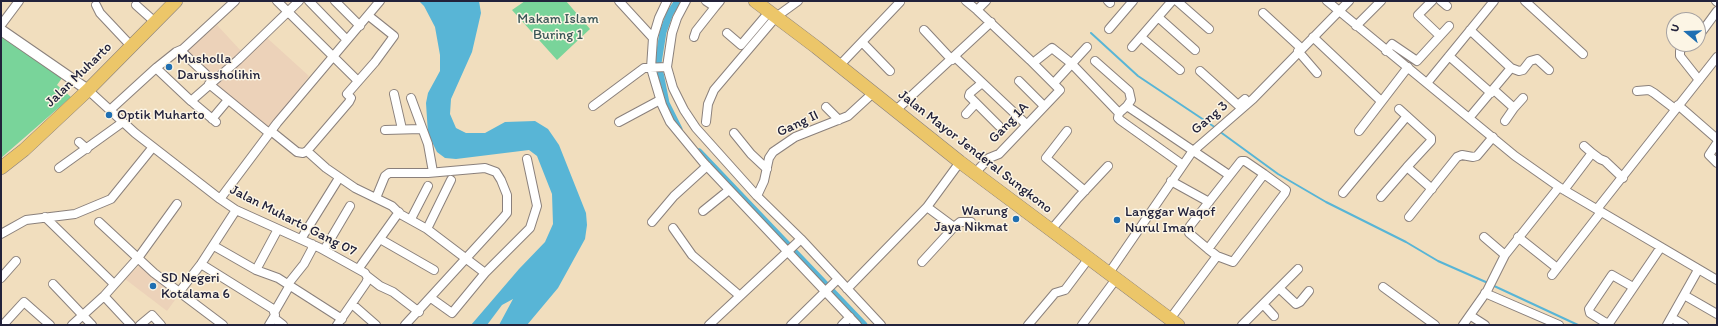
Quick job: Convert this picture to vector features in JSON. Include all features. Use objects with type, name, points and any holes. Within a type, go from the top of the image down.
[{"type":"main road","name":"Jalan Muharto","points":[[1,168],[24,150],[88,90],[176,1]]},
{"type":"main road","name":"Jalan Mayor Jenderal Sungkono","points":[[755,1],[975,174],[1174,322]]},
{"type":"street","points":[[1,25],[19,1]]},
{"type":"street","points":[[110,110],[156,68],[176,52],[181,51],[235,1]]},
{"type":"street","points":[[277,1],[358,81]]},
{"type":"street","points":[[191,101],[289,12],[299,1]]},
{"type":"street","points":[[309,1],[347,40]]},
{"type":"street","points":[[335,1],[360,26]]},
{"type":"street","points":[[220,199],[270,132],[332,56],[369,16],[380,1]]},
{"type":"street","points":[[619,1],[653,38]]},
{"type":"street","points":[[667,1],[659,18],[653,38],[652,69],[660,100],[670,122],[681,137],[729,190],[790,250],[857,325]]},
{"type":"street","points":[[686,1],[677,18],[665,67],[673,88],[692,122],[757,196],[881,325]]},
{"type":"street","points":[[694,37],[696,31],[718,4],[706,1]]},
{"type":"street","points":[[727,33],[741,45],[773,14],[798,1]]},
{"type":"street","points":[[966,1],[1054,82],[1087,47]]},
{"type":"street","points":[[977,10],[986,1]]},
{"type":"street","points":[[1108,29],[1133,1]]},
{"type":"street","points":[[1132,47],[1172,1]]},
{"type":"street","points":[[1177,1],[1209,29]]},
{"type":"street","points":[[1327,1],[1515,156],[1561,188],[1717,280]]},
{"type":"street","name":"Gang 3","points":[[1082,325],[1170,181],[1192,152],[1257,95],[1349,1]]},
{"type":"street","points":[[1356,26],[1381,1]]},
{"type":"street","points":[[1432,1],[1418,15],[1439,35]]},
{"type":"street","points":[[1427,83],[1494,1]]},
{"type":"street","points":[[1526,1],[1583,54]]},
{"type":"street","points":[[838,66],[900,2]]},
{"type":"street","points":[[96,4],[100,13],[132,47]]},
{"type":"street","points":[[136,5],[155,22]]},
{"type":"street","points":[[1706,26],[1717,11]]},
{"type":"street","points":[[1263,13],[1300,50],[1317,73]]},
{"type":"street","points":[[706,122],[708,104],[714,90],[773,14]]},
{"type":"street","points":[[181,51],[228,100],[297,152],[303,154],[350,102],[351,98],[347,94],[375,62],[394,36],[369,16]]},
{"type":"street","points":[[1158,17],[1195,50]]},
{"type":"street","points":[[895,111],[990,22]]},
{"type":"street","points":[[1386,51],[1392,44],[1417,62],[1439,35],[1449,26]]},
{"type":"street","points":[[1,30],[88,90]]},
{"type":"street","points":[[924,30],[1026,124]]},
{"type":"street","points":[[1470,30],[1511,68],[1519,71],[1523,70],[1530,61],[1537,59],[1549,70]]},
{"type":"street","points":[[1141,37],[1180,70]]},
{"type":"street","points":[[1313,37],[1381,101]]},
{"type":"street","points":[[862,42],[890,71]]},
{"type":"street","points":[[1033,63],[1051,47],[1071,64],[1120,113]]},
{"type":"street","points":[[1680,52],[1680,56],[1699,80]]},
{"type":"street","points":[[1449,56],[1514,108]]},
{"type":"street","points":[[1552,275],[1623,178],[1717,57]]},
{"type":"street","points":[[1095,61],[1129,92],[1132,100],[1120,113],[1118,118],[1183,165]]},
{"type":"street","points":[[593,106],[644,68],[652,69],[665,67]]},
{"type":"street","points":[[1359,131],[1408,67]]},
{"type":"street","points":[[156,68],[191,101],[214,120],[228,100]]},
{"type":"street","points":[[1469,118],[1511,68]]},
{"type":"street","points":[[1200,71],[1239,105],[1252,92],[1257,95]]},
{"type":"street","points":[[1019,81],[1044,106]]},
{"type":"street","points":[[982,82],[969,94],[999,126]]},
{"type":"street","name":"Gang 1A","points":[[975,174],[989,158],[999,154],[1060,90],[1054,82]]},
{"type":"street","name":"Jalan Muharto Gang 07","points":[[88,90],[153,147],[236,210],[302,239],[359,268],[380,286],[393,292],[419,312]]},
{"type":"street","points":[[1637,91],[1649,90],[1654,92],[1677,107],[1717,139]]},
{"type":"street","name":"Gang II","points":[[757,196],[764,180],[771,149],[795,137],[839,120],[854,111],[873,93]]},
{"type":"street","points":[[394,94],[402,129]]},
{"type":"street","points":[[411,98],[421,129],[428,144],[433,172]]},
{"type":"street","points":[[1505,120],[1523,98]]},
{"type":"street","points":[[619,122],[660,100]]},
{"type":"street","points":[[966,114],[976,103]]},
{"type":"street","points":[[1127,106],[1192,152],[1229,175]]},
{"type":"street","points":[[826,107],[839,120]]},
{"type":"street","points":[[1381,197],[1431,138],[1399,109]]},
{"type":"street","points":[[1343,193],[1407,116]]},
{"type":"street","points":[[59,168],[123,122]]},
{"type":"street","points":[[385,130],[421,129]]},
{"type":"street","points":[[1067,131],[1046,158],[1085,191]]},
{"type":"street","points":[[734,133],[750,154],[767,169]]},
{"type":"street","points":[[1409,217],[1457,157],[1462,155],[1473,157],[1477,156],[1493,137]]},
{"type":"street","points":[[79,142],[87,149]]},
{"type":"street","points":[[1717,143],[1709,155],[1717,163]]},
{"type":"street","points":[[1584,146],[1600,159],[1605,161],[1623,178]]},
{"type":"street","points":[[1,234],[26,220],[75,214],[110,199],[153,147]]},
{"type":"street","points":[[307,151],[339,178],[355,188],[392,206],[427,229],[485,273]]},
{"type":"street","points":[[1463,325],[1471,316],[1486,292],[1504,255],[1592,153]]},
{"type":"street","points":[[431,298],[452,313],[485,273],[533,224],[537,206],[527,159]]},
{"type":"street","points":[[1243,161],[1286,190],[1233,262],[1218,256],[1208,249],[1189,233],[1188,230],[1229,175],[1243,161]]},
{"type":"street","points":[[847,289],[927,207],[960,162]]},
{"type":"street","points":[[652,222],[674,196],[707,166]]},
{"type":"street","points":[[1051,230],[1108,166]]},
{"type":"street","points":[[1407,167],[1432,189]]},
{"type":"street","points":[[376,198],[388,174],[485,168],[496,172],[504,186],[508,202],[507,213],[465,257],[419,312],[405,325]]},
{"type":"street","points":[[1208,249],[1264,174]]},
{"type":"street","points":[[302,239],[339,178]]},
{"type":"street","points":[[427,229],[451,180]]},
{"type":"street","points":[[1170,181],[1209,202]]},
{"type":"street","points":[[411,219],[428,186]]},
{"type":"street","points":[[703,211],[729,190]]},
{"type":"street","points":[[72,325],[104,296],[138,258],[177,204]]},
{"type":"street","points":[[324,250],[350,206]]},
{"type":"street","points":[[927,207],[954,227]]},
{"type":"street","points":[[180,291],[202,264],[236,210]]},
{"type":"street","points":[[359,268],[399,212]]},
{"type":"street","points":[[45,217],[114,284]]},
{"type":"street","points":[[99,222],[138,258],[223,325]]},
{"type":"street","points":[[922,262],[960,222],[971,222]]},
{"type":"street","points":[[673,228],[692,255],[740,296]]},
{"type":"street","points":[[256,270],[278,229]]},
{"type":"street","points":[[1484,237],[1504,255]]},
{"type":"street","points":[[1518,237],[1557,268]]},
{"type":"street","points":[[380,239],[434,270]]},
{"type":"street","points":[[709,325],[800,240]]},
{"type":"street","points":[[273,318],[289,284],[304,264],[312,249],[312,244]]},
{"type":"street","points":[[214,246],[256,270],[274,275],[289,284],[339,322],[368,278],[367,276]]},
{"type":"street","points":[[1633,287],[1612,275],[1589,310],[1590,313],[1608,323],[1661,247]]},
{"type":"street","points":[[1174,322],[1218,256]]},
{"type":"street","points":[[1028,325],[1055,293],[1065,290],[1089,258]]},
{"type":"street","points":[[1,278],[16,261]]},
{"type":"street","points":[[202,264],[283,325]]},
{"type":"street","points":[[1242,325],[1298,269]]},
{"type":"street","points":[[1684,325],[1669,322],[1698,270]]},
{"type":"street","points":[[790,325],[837,280]]},
{"type":"street","points":[[53,284],[92,325]]},
{"type":"street","points":[[1383,287],[1435,325]]},
{"type":"street","points":[[1279,288],[1296,304],[1300,302],[1309,291]]},
{"type":"street","points":[[1486,292],[1559,325]]},
{"type":"street","points":[[1684,295],[1717,314]]},
{"type":"street","points":[[104,296],[131,325]]},
{"type":"street","points":[[4,325],[24,302],[50,325]]},
{"type":"street","points":[[352,304],[376,325]]},
{"type":"street","points":[[1263,304],[1274,316]]},
{"type":"street","points":[[140,325],[152,315],[161,325]]},
{"type":"street","points":[[1471,316],[1485,325]]},
{"type":"street","points":[[842,325],[850,317]]},
{"type":"shaded area","points":[[217,25],[242,52],[215,78],[187,51]]},
{"type":"shaded area","points":[[265,36],[309,76],[268,131],[213,87]]},
{"type":"shaded area","name":"SD Negeri Kotalama 6","points":[[141,264],[180,293],[167,311],[125,279]]},
{"type":"green space","name":"Makam Islam Buring 1","points":[[525,1],[566,1],[590,29],[557,60],[512,10]]},
{"type":"green space","points":[[1,35],[62,78],[57,85],[71,97],[1,158]]},
{"type":"water","points":[[419,1],[479,1],[481,13],[472,52],[451,99],[450,114],[456,128],[466,133],[485,133],[505,122],[535,121],[548,129],[559,145],[586,213],[587,225],[585,239],[558,288],[527,325],[499,325],[513,299],[502,305],[487,325],[471,325],[519,269],[545,242],[553,224],[552,194],[537,156],[529,150],[456,159],[445,158],[437,152],[428,134],[426,103],[428,93],[440,71],[440,55],[435,27],[424,6]]},
{"type":"waterway","points":[[678,1],[670,13],[663,32],[658,63],[666,103],[679,129]]},
{"type":"waterway","points":[[1091,33],[1138,76],[1216,128]]},
{"type":"waterway","points":[[1219,131],[1278,174],[1326,202],[1406,242],[1438,261],[1488,283]]},
{"type":"waterway","points":[[699,152],[864,325]]},
{"type":"waterway","points":[[1492,285],[1578,325]]},
{"type":"place","name":"Musholla Darussholihin","points":[[169,67]]},
{"type":"place","name":"Optik Muharto","points":[[109,115]]},
{"type":"place","name":"Warung Jaya Nikmat","points":[[1016,219]]},
{"type":"place","name":"Langgar Waqof Nurul Iman","points":[[1117,220]]},
{"type":"place","name":"SD Negeri Kotalama 6","points":[[153,286]]}]
